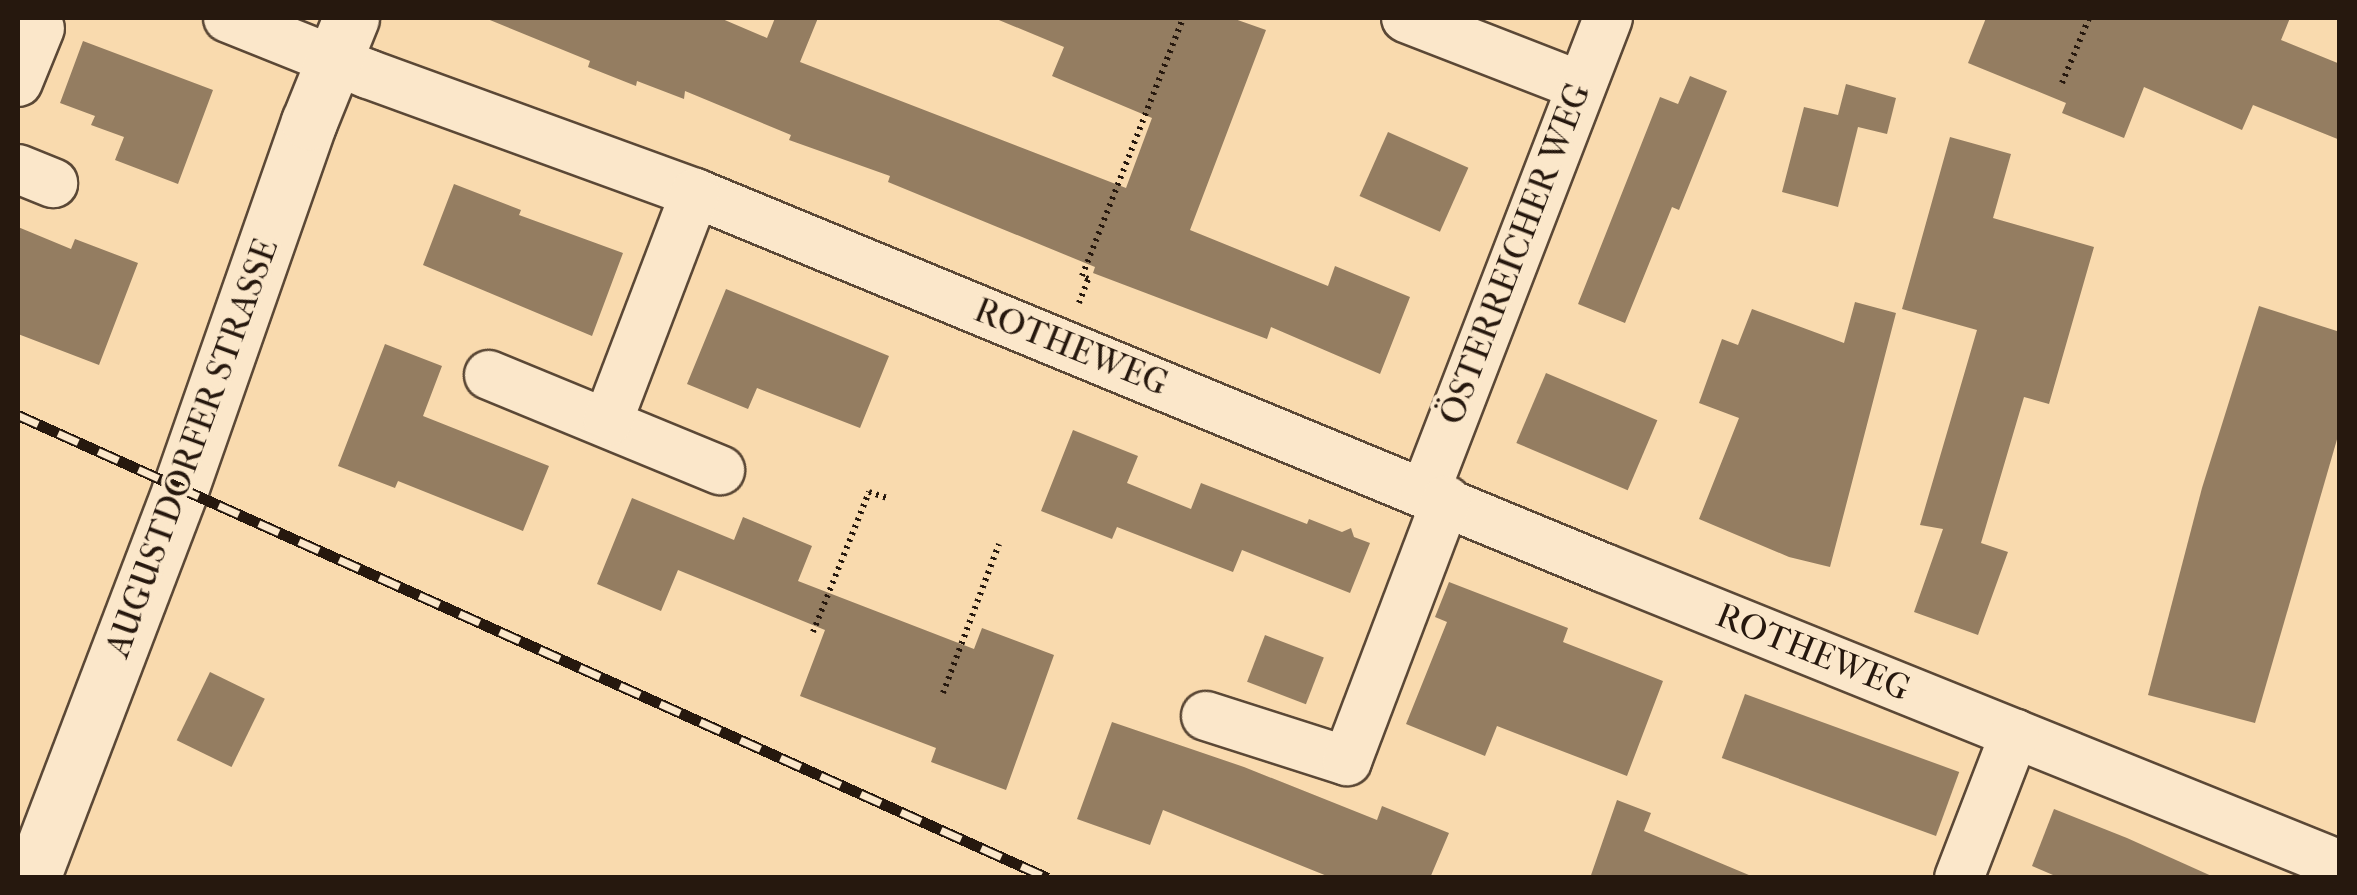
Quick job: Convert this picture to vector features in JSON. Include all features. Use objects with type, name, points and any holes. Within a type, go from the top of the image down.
[{"type":"street","name":"ROTHEWEG","points":[[228,18],[342,38],[695,193],[1065,342],[1604,568],[2340,864]]},
{"type":"street","points":[[1406,18],[1579,85]]},
{"type":"street","name":"ÖSTERREICHER WEG","points":[[1436,496],[1579,85],[1608,18]]},
{"type":"street","points":[[18,82],[40,28]]},
{"type":"street","name":"AUGUSTDORFER STRASSE","points":[[32,878],[180,490],[342,38]]},
{"type":"street","points":[[608,421],[695,193]]},
{"type":"street","points":[[489,376],[608,421],[720,470]]},
{"type":"street","points":[[1206,716],[1346,760],[1436,496]]},
{"type":"street","points":[[1960,878],[2015,733]]},
{"type":"path","points":[[1065,342],[1088,279],[1082,276],[1183,18]]},
{"type":"path","points":[[2062,83],[2089,18]]},
{"type":"path","points":[[814,632],[870,492],[890,499]]},
{"type":"path","points":[[943,693],[998,544]]},
{"type":"building","points":[[485,18],[720,18],[767,38],[775,18],[818,18],[800,62],[1126,188],[1152,118],[1052,76],[1064,47],[994,18],[1232,18],[1266,30],[1190,230],[1328,286],[1335,266],[1410,297],[1380,374],[1271,327],[1267,339],[1093,273],[1095,267],[888,182],[890,176],[789,140],[791,135],[685,91],[684,99],[637,81],[636,86],[588,67],[590,61]]},
{"type":"building","points":[[1986,18],[2290,18],[2281,40],[2340,64],[2340,140],[2253,105],[2242,130],[2144,87],[2124,138],[2062,113],[2066,103],[1968,63]]},
{"type":"building","points":[[83,41],[213,90],[178,184],[115,160],[124,137],[91,125],[95,116],[60,103]]},
{"type":"building","points":[[1690,76],[1727,91],[1679,210],[1672,207],[1625,323],[1578,304],[1660,97],[1678,104]]},
{"type":"building","points":[[1846,84],[1896,98],[1887,134],[1858,127],[1838,207],[1782,192],[1804,107],[1838,115]]},
{"type":"building","points":[[1388,132],[1468,168],[1440,232],[1360,196]]},
{"type":"building","points":[[1950,137],[2011,154],[1993,218],[2094,247],[2049,404],[2024,397],[1981,543],[2008,552],[1978,635],[1914,612],[1943,529],[1920,525],[1977,330],[1902,309]]},
{"type":"building","points":[[454,184],[521,210],[519,215],[623,253],[592,336],[423,265]]},
{"type":"building","points":[[18,227],[71,249],[75,239],[138,263],[99,365],[18,334]]},
{"type":"building","points":[[726,289],[889,356],[860,428],[757,388],[748,409],[687,384]]},
{"type":"building","points":[[1855,302],[1896,313],[1830,567],[1789,557],[1699,519],[1739,418],[1699,403],[1722,339],[1738,345],[1752,309],[1844,343]]},
{"type":"building","points":[[2259,306],[2340,332],[2340,429],[2255,723],[2148,695],[2202,488]]},
{"type":"building","points":[[385,344],[442,366],[423,416],[549,466],[523,531],[398,481],[395,488],[338,466]]},
{"type":"building","points":[[1546,373],[1657,420],[1628,490],[1516,443]]},
{"type":"building","points":[[1073,430],[1138,456],[1127,483],[1191,509],[1201,483],[1307,524],[1309,519],[1342,532],[1351,528],[1354,537],[1370,543],[1350,593],[1242,550],[1233,572],[1117,527],[1112,539],[1041,511]]},
{"type":"building","points":[[632,498],[734,540],[743,517],[812,546],[798,581],[974,649],[982,628],[1054,655],[1006,790],[931,762],[936,748],[800,696],[825,630],[678,570],[661,611],[597,584]]},
{"type":"building","points":[[1449,582],[1568,628],[1563,642],[1663,681],[1627,776],[1497,726],[1485,756],[1406,724],[1447,622],[1435,617]]},
{"type":"building","points":[[1265,635],[1324,658],[1306,704],[1247,682]]},
{"type":"building","points":[[210,672],[265,699],[232,767],[177,740]]},
{"type":"building","points":[[1745,694],[1959,772],[1936,836],[1722,758]]},
{"type":"building","points":[[1112,722],[1244,767],[1377,820],[1382,806],[1449,833],[1430,878],[1332,878],[1163,810],[1150,845],[1077,819]]},
{"type":"building","points":[[1617,800],[1651,813],[1644,831],[1756,878],[1590,878]]},
{"type":"building","points":[[2054,809],[2216,878],[2060,878],[2032,866]]},
{"type":"railway","points":[[18,415],[1048,878]]}]
